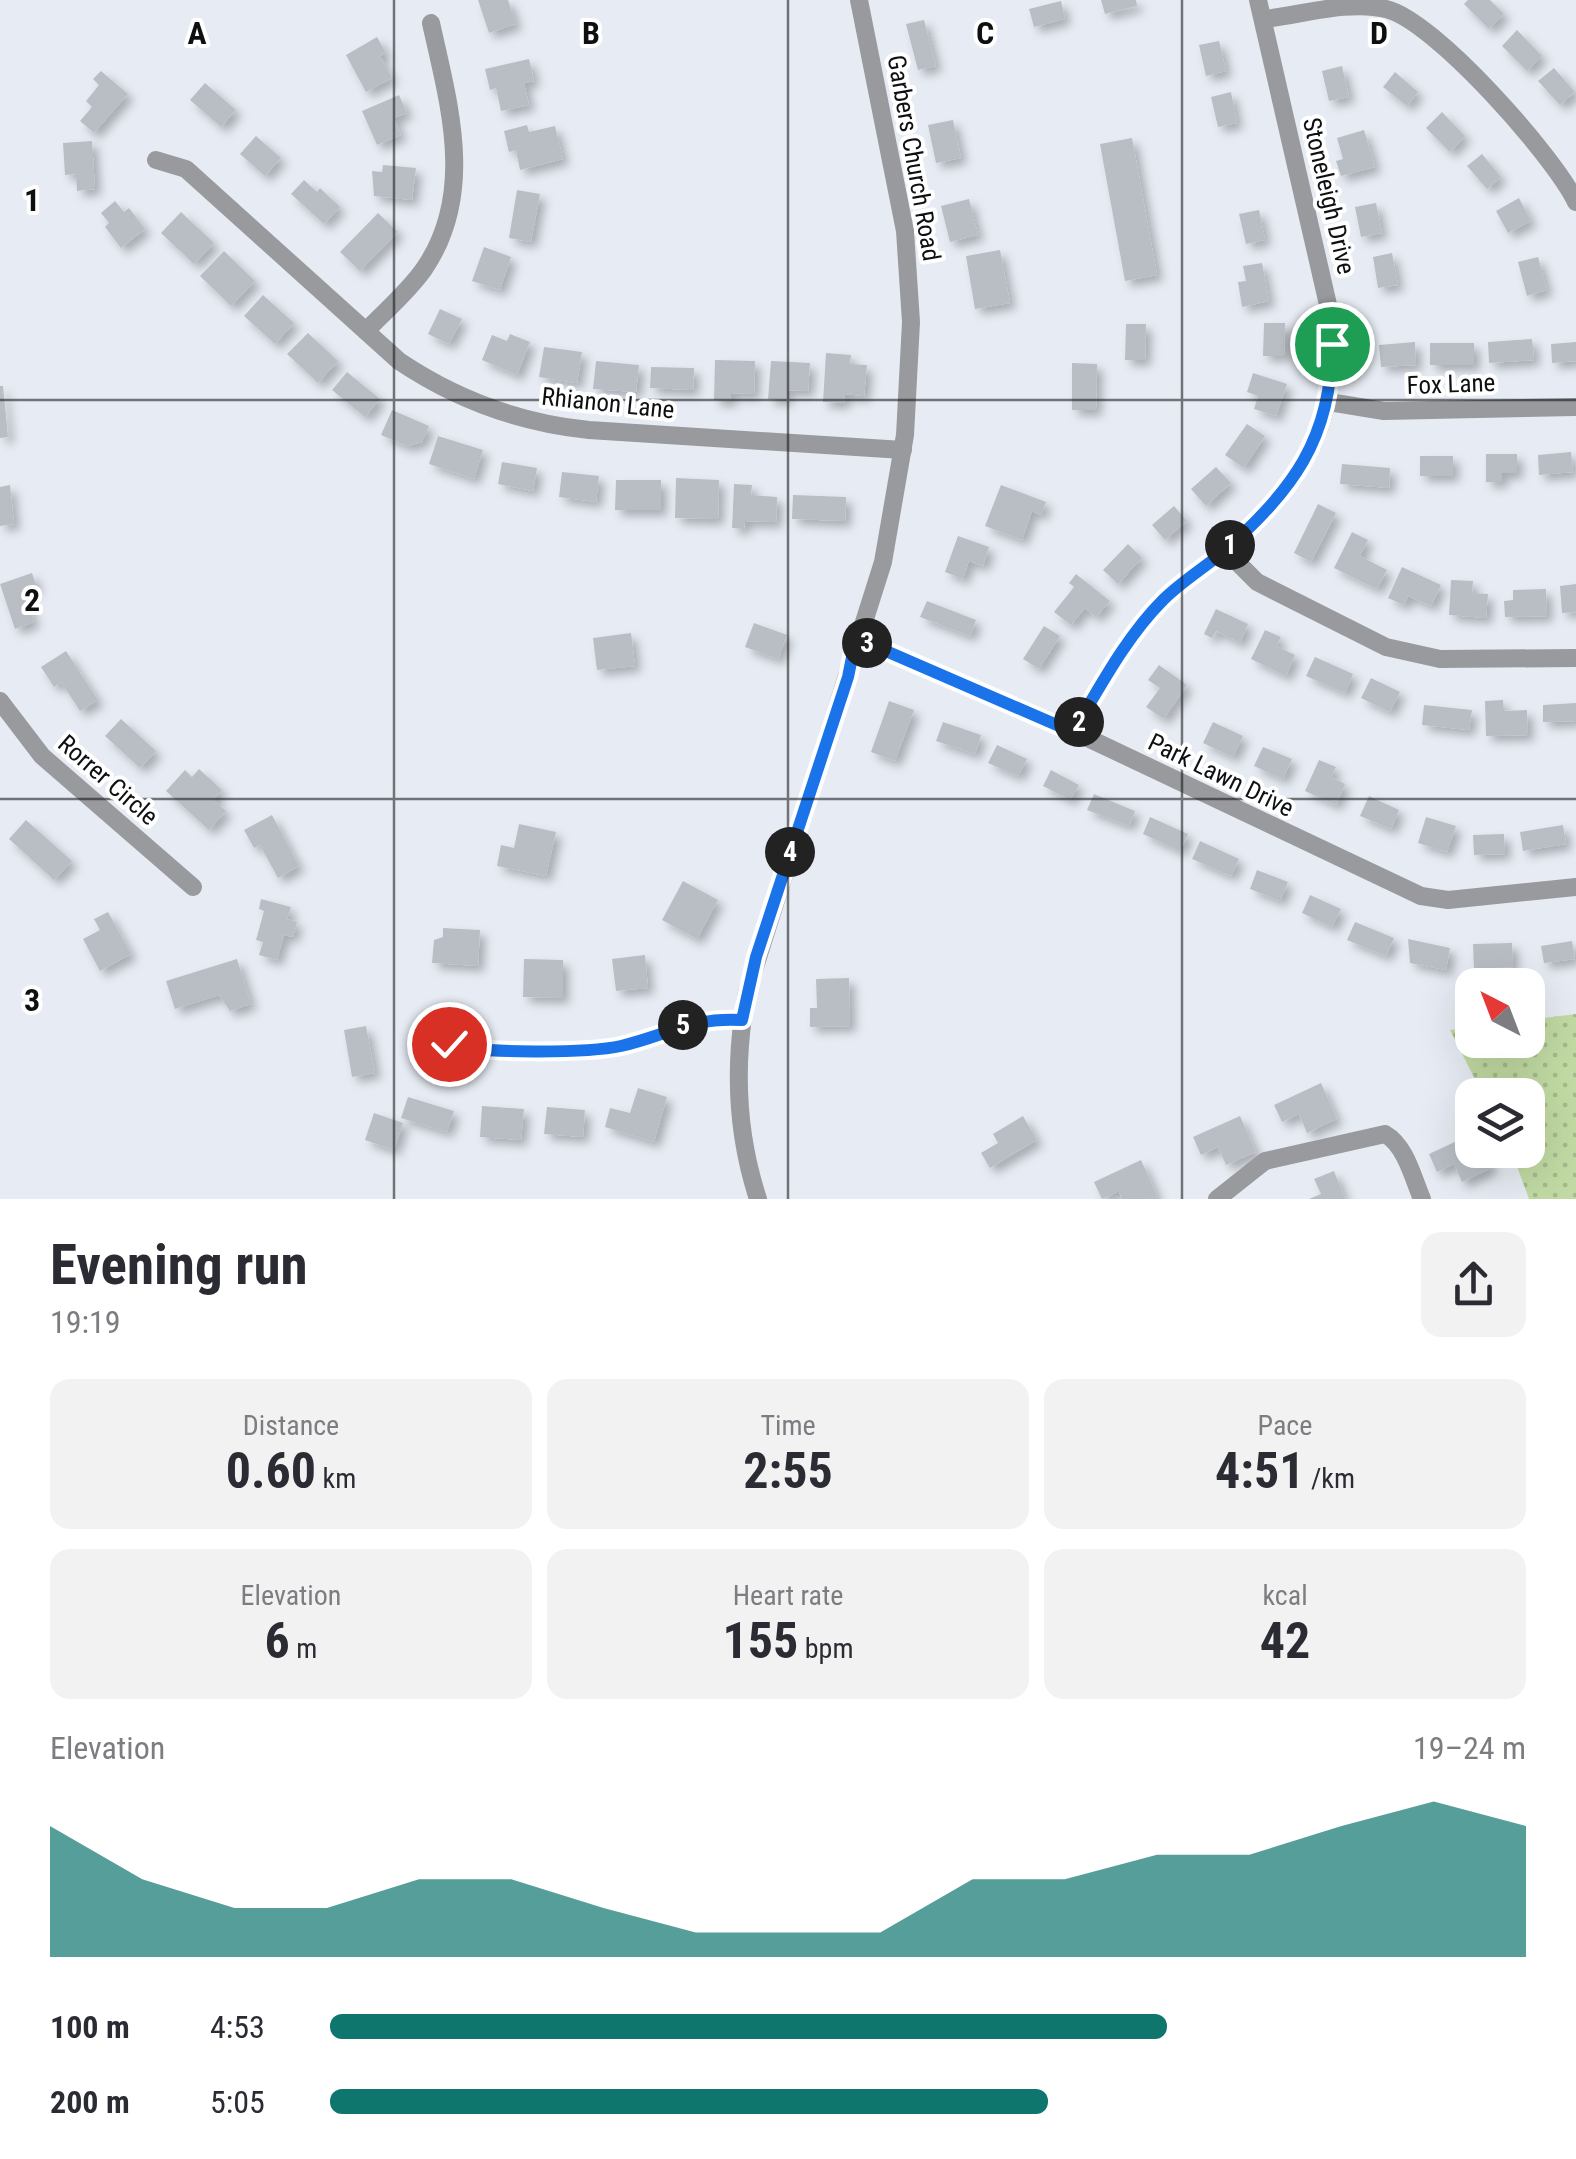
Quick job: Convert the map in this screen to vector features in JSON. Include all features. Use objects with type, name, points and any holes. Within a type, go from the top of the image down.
[{"type":"street","name":"Garbers Church Road","points":[[758,1199],[740,1110],[742,1020],[756,957],[883,562],[903,450],[910,322],[905,231],[859,0]]},
{"type":"street","name":"Stoneleigh Drive","points":[[1073,732],[1142,625],[1164,600],[1226,550],[1286,488],[1310,450],[1329,402],[1332,344],[1328,309],[1258,0]]},
{"type":"street","points":[[1264,19],[1369,7],[1409,18],[1450,52],[1516,122],[1555,167],[1576,202]]},
{"type":"street","points":[[366,331],[423,271],[444,230],[452,201],[456,166],[452,122],[431,23]]},
{"type":"street","name":"Rhianon Lane","points":[[156,160],[186,170],[390,354],[435,384],[497,411],[534,422],[589,430],[903,450]]},
{"type":"street","name":"Fox Lane","points":[[1329,402],[1384,411],[1576,406]]},
{"type":"street","points":[[1226,550],[1257,582],[1386,646],[1440,659],[1576,658]]},
{"type":"street","name":"Park Lawn Drive","points":[[856,638],[1073,732],[1421,896],[1448,900],[1576,887]]},
{"type":"street","name":"Rorrer Circle","points":[[0,701],[42,756],[193,888]]},
{"type":"street","points":[[436,1033],[444,1042],[465,1049],[593,1050],[624,1045],[695,1022],[742,1020]]},
{"type":"street","points":[[1218,1199],[1265,1161],[1386,1134],[1402,1151],[1422,1199]]},
{"type":"green space","points":[[1576,1014],[1576,1199],[1529,1199],[1518,1168],[1545,1168],[1545,1078],[1474,1078],[1464,1058],[1545,1058],[1545,1018]]},
{"type":"building","points":[[478,0],[508,0],[516,24],[489,33]]},
{"type":"building","points":[[1101,0],[1136,0],[1137,6],[1105,14]]},
{"type":"building","points":[[1468,0],[1490,0],[1504,14],[1489,29],[1464,4]]},
{"type":"building","points":[[1061,1],[1065,19],[1034,27],[1029,9]]},
{"type":"building","points":[[924,20],[936,66],[918,70],[906,24]]},
{"type":"building","points":[[1517,30],[1542,56],[1527,71],[1502,46]]},
{"type":"building","points":[[377,37],[386,53],[380,56],[392,78],[366,92],[346,55]]},
{"type":"building","points":[[1219,41],[1226,71],[1206,76],[1199,45]]},
{"type":"building","points":[[529,59],[534,81],[524,83],[529,105],[501,111],[496,88],[490,90],[485,69]]},
{"type":"building","points":[[1342,66],[1349,97],[1329,101],[1322,71]]},
{"type":"building","points":[[1554,68],[1575,92],[1560,105],[1538,81]]},
{"type":"building","points":[[101,71],[128,94],[94,133],[80,121],[92,107],[86,101],[99,85],[93,79]]},
{"type":"building","points":[[1395,72],[1418,92],[1407,106],[1383,87]]},
{"type":"building","points":[[205,83],[236,110],[221,127],[190,100]]},
{"type":"building","points":[[1231,92],[1237,123],[1218,127],[1211,97]]},
{"type":"building","points":[[399,95],[407,113],[394,118],[401,135],[377,145],[362,111]]},
{"type":"building","points":[[1442,112],[1465,136],[1450,152],[1426,128]]},
{"type":"building","points":[[953,120],[961,158],[936,163],[928,125]]},
{"type":"building","points":[[527,125],[529,132],[555,126],[563,159],[520,170],[516,150],[509,152],[504,131]]},
{"type":"building","points":[[1364,130],[1375,167],[1341,176],[1336,161],[1343,159],[1337,138]]},
{"type":"building","points":[[256,136],[281,158],[265,176],[240,154]]},
{"type":"building","points":[[1132,138],[1157,275],[1125,281],[1100,144]]},
{"type":"building","points":[[92,141],[95,189],[77,191],[76,174],[65,175],[63,143]]},
{"type":"building","points":[[1482,154],[1501,177],[1487,189],[1467,166]]},
{"type":"building","points":[[383,165],[416,168],[412,200],[374,196],[372,171],[382,172]]},
{"type":"building","points":[[304,180],[317,192],[320,188],[340,207],[324,224],[291,194]]},
{"type":"building","points":[[517,190],[540,194],[531,242],[509,238]]},
{"type":"building","points":[[1519,198],[1531,221],[1508,233],[1496,211]]},
{"type":"building","points":[[969,199],[978,235],[950,242],[941,206]]},
{"type":"building","points":[[115,201],[124,212],[129,208],[145,229],[121,248],[105,227],[109,223],[101,213]]},
{"type":"building","points":[[1376,203],[1382,233],[1361,237],[1355,207]]},
{"type":"building","points":[[1259,210],[1265,240],[1246,244],[1239,214]]},
{"type":"building","points":[[181,212],[214,243],[194,264],[161,233]]},
{"type":"building","points":[[378,213],[398,232],[360,271],[340,252]]},
{"type":"building","points":[[484,247],[511,257],[500,290],[472,281]]},
{"type":"building","points":[[1000,250],[1010,303],[975,309],[966,256]]},
{"type":"building","points":[[224,251],[255,281],[231,306],[200,276]]},
{"type":"building","points":[[1392,253],[1398,285],[1378,288],[1373,257]]},
{"type":"building","points":[[1538,257],[1547,290],[1527,296],[1518,262]]},
{"type":"building","points":[[1262,263],[1269,301],[1242,307],[1238,282],[1246,281],[1243,266]]},
{"type":"building","points":[[263,295],[294,323],[275,344],[244,316]]},
{"type":"building","points":[[440,309],[462,319],[449,344],[428,334]]},
{"type":"building","points":[[1264,323],[1285,323],[1284,356],[1263,356]]},
{"type":"building","points":[[1126,324],[1146,324],[1145,360],[1125,360]]},
{"type":"building","points":[[308,333],[338,361],[318,383],[287,354]]},
{"type":"building","points":[[510,334],[530,342],[517,375],[482,360],[492,335],[507,341]]},
{"type":"building","points":[[1532,339],[1534,360],[1489,363],[1488,342]]},
{"type":"building","points":[[1415,342],[1416,365],[1381,367],[1379,345]]},
{"type":"building","points":[[1576,342],[1576,361],[1552,363],[1551,344]]},
{"type":"building","points":[[1430,343],[1474,343],[1474,365],[1430,365]]},
{"type":"building","points":[[544,347],[582,352],[577,383],[539,377]]},
{"type":"building","points":[[826,353],[851,355],[850,364],[867,365],[864,396],[845,394],[844,403],[823,402]]},
{"type":"building","points":[[715,360],[755,361],[754,394],[731,393],[730,401],[714,400]]},
{"type":"building","points":[[596,361],[639,365],[636,392],[593,389]]},
{"type":"building","points":[[771,361],[810,363],[808,391],[787,390],[786,400],[768,399]]},
{"type":"building","points":[[1072,363],[1097,364],[1096,410],[1072,410]]},
{"type":"building","points":[[651,367],[694,368],[693,390],[650,388]]},
{"type":"building","points":[[347,372],[380,399],[365,417],[332,390]]},
{"type":"building","points":[[1253,373],[1287,384],[1276,416],[1254,409],[1258,396],[1247,392]]},
{"type":"building","points":[[0,386],[8,437],[0,438]]},
{"type":"building","points":[[392,410],[429,426],[422,442],[407,446],[381,435]]},
{"type":"building","points":[[1247,424],[1265,436],[1244,468],[1225,455]]},
{"type":"building","points":[[438,436],[483,450],[474,479],[429,464]]},
{"type":"building","points":[[1571,452],[1573,472],[1539,475],[1538,455]]},
{"type":"building","points":[[1486,454],[1517,454],[1517,473],[1502,473],[1502,482],[1486,482]]},
{"type":"building","points":[[1420,456],[1453,456],[1453,476],[1420,476]]},
{"type":"building","points":[[502,462],[537,468],[533,491],[498,484]]},
{"type":"building","points":[[1342,464],[1390,468],[1389,488],[1340,484]]},
{"type":"building","points":[[1216,467],[1231,483],[1206,506],[1191,489]]},
{"type":"building","points":[[562,472],[599,476],[596,502],[559,497]]},
{"type":"building","points":[[676,478],[719,480],[718,519],[675,518]]},
{"type":"building","points":[[616,480],[661,480],[661,510],[615,510]]},
{"type":"building","points":[[734,484],[752,485],[751,495],[777,497],[776,522],[745,521],[744,529],[732,528]]},
{"type":"building","points":[[10,485],[14,524],[0,526],[0,487]]},
{"type":"building","points":[[1001,485],[1046,502],[1041,515],[1032,511],[1022,540],[985,526]]},
{"type":"building","points":[[793,495],[846,497],[845,521],[792,519]]},
{"type":"building","points":[[1318,504],[1336,513],[1311,562],[1294,553]]},
{"type":"building","points":[[1174,506],[1187,521],[1165,540],[1152,525]]},
{"type":"building","points":[[1352,532],[1368,540],[1360,556],[1387,570],[1377,589],[1334,568]]},
{"type":"building","points":[[958,536],[989,547],[983,566],[969,561],[963,579],[945,572]]},
{"type":"building","points":[[1128,544],[1142,558],[1118,584],[1103,570]]},
{"type":"building","points":[[1402,567],[1441,585],[1431,606],[1408,596],[1404,605],[1388,598]]},
{"type":"building","points":[[32,573],[37,588],[24,592],[34,622],[15,629],[0,584]]},
{"type":"building","points":[[1076,574],[1110,601],[1096,617],[1085,608],[1071,625],[1054,612],[1074,587],[1069,583]]},
{"type":"building","points":[[1451,580],[1473,581],[1472,593],[1488,594],[1486,618],[1449,615]]},
{"type":"building","points":[[1576,584],[1576,612],[1562,613],[1560,586]]},
{"type":"building","points":[[1546,589],[1547,616],[1505,617],[1504,601],[1513,600],[1513,590]]},
{"type":"building","points":[[927,601],[976,620],[970,636],[920,617]]},
{"type":"building","points":[[1216,609],[1248,624],[1240,643],[1216,631],[1212,638],[1204,634]]},
{"type":"building","points":[[754,623],[787,635],[778,659],[745,647]]},
{"type":"building","points":[[1044,626],[1060,636],[1039,669],[1023,659]]},
{"type":"building","points":[[1265,630],[1281,637],[1276,646],[1295,655],[1286,676],[1251,659]]},
{"type":"building","points":[[631,633],[635,666],[597,670],[593,638]]},
{"type":"building","points":[[66,651],[98,700],[80,711],[61,682],[54,687],[41,667]]},
{"type":"building","points":[[1315,657],[1353,674],[1345,693],[1306,676]]},
{"type":"building","points":[[1159,665],[1187,685],[1164,719],[1146,707],[1160,688],[1148,680]]},
{"type":"building","points":[[1371,678],[1400,692],[1390,712],[1361,698]]},
{"type":"building","points":[[1503,700],[1504,711],[1527,710],[1528,735],[1486,736],[1485,701]]},
{"type":"building","points":[[889,701],[914,710],[895,761],[871,752]]},
{"type":"building","points":[[1576,703],[1576,721],[1543,722],[1543,705]]},
{"type":"building","points":[[1424,705],[1472,710],[1469,730],[1422,725]]},
{"type":"building","points":[[121,719],[156,751],[140,768],[105,736]]},
{"type":"building","points":[[943,722],[981,735],[975,754],[936,741]]},
{"type":"building","points":[[1213,722],[1243,736],[1233,757],[1203,743]]},
{"type":"building","points":[[997,745],[1027,759],[1018,776],[988,763]]},
{"type":"building","points":[[1263,747],[1292,759],[1283,779],[1254,766]]},
{"type":"building","points":[[1319,760],[1336,767],[1331,777],[1345,784],[1336,805],[1305,791]]},
{"type":"building","points":[[199,769],[222,790],[213,800],[226,811],[209,830],[166,791],[185,770],[192,777]]},
{"type":"building","points":[[1051,770],[1079,785],[1070,800],[1043,786]]},
{"type":"building","points":[[1094,794],[1135,811],[1129,826],[1087,810]]},
{"type":"building","points":[[1369,796],[1399,810],[1391,829],[1360,816]]},
{"type":"building","points":[[272,815],[299,866],[278,878],[260,845],[254,848],[244,830]]},
{"type":"building","points":[[1150,817],[1188,834],[1180,851],[1143,834]]},
{"type":"building","points":[[1426,817],[1456,826],[1447,852],[1418,843]]},
{"type":"building","points":[[26,820],[72,861],[54,880],[9,839]]},
{"type":"building","points":[[519,824],[556,832],[546,876],[497,866],[501,845],[514,848]]},
{"type":"building","points":[[1563,825],[1566,844],[1523,851],[1520,832]]},
{"type":"building","points":[[1504,834],[1505,854],[1474,855],[1473,835]]},
{"type":"building","points":[[1200,841],[1239,859],[1231,876],[1192,859]]},
{"type":"building","points":[[1257,870],[1288,882],[1280,901],[1250,889]]},
{"type":"building","points":[[683,881],[718,900],[697,939],[662,920]]},
{"type":"building","points":[[1310,895],[1341,909],[1332,927],[1302,913]]},
{"type":"building","points":[[261,899],[291,907],[287,919],[297,922],[293,937],[284,935],[277,960],[259,955],[263,942],[256,940],[264,911],[259,909]]},
{"type":"building","points":[[108,912],[131,954],[100,971],[83,939],[100,930],[94,919]]},
{"type":"building","points":[[1355,922],[1394,938],[1386,956],[1347,940]]},
{"type":"building","points":[[443,928],[480,930],[478,966],[432,963],[434,940],[443,937]]},
{"type":"building","points":[[1408,939],[1450,948],[1446,970],[1410,963]]},
{"type":"building","points":[[1572,941],[1575,959],[1544,963],[1541,946]]},
{"type":"building","points":[[1512,943],[1513,967],[1474,968],[1473,944]]},
{"type":"building","points":[[645,955],[648,988],[616,991],[612,959]]},
{"type":"building","points":[[237,959],[251,1004],[230,1011],[219,995],[175,1009],[166,981]]},
{"type":"building","points":[[524,959],[563,960],[563,998],[523,997]]},
{"type":"building","points":[[849,978],[850,1026],[810,1027],[810,1008],[817,1008],[816,979]]},
{"type":"building","points":[[366,1026],[375,1073],[352,1077],[344,1030]]},
{"type":"building","points":[[1321,1083],[1337,1119],[1307,1133],[1299,1114],[1282,1122],[1274,1105]]},
{"type":"building","points":[[638,1088],[667,1097],[654,1142],[605,1127],[610,1108],[630,1113]]},
{"type":"building","points":[[408,1097],[454,1111],[447,1132],[401,1118]]},
{"type":"building","points":[[482,1106],[524,1109],[521,1140],[480,1137]]},
{"type":"building","points":[[547,1107],[585,1110],[583,1137],[544,1134]]},
{"type":"building","points":[[374,1113],[403,1123],[394,1150],[365,1140]]},
{"type":"building","points":[[1023,1116],[1037,1140],[990,1168],[981,1153],[998,1143],[993,1134]]},
{"type":"building","points":[[1240,1116],[1256,1152],[1226,1165],[1218,1147],[1201,1155],[1193,1137]]},
{"type":"building","points":[[1455,1142],[1455,1166],[1437,1172],[1429,1154]]},
{"type":"building","points":[[1141,1160],[1157,1196],[1122,1199],[1119,1191],[1102,1199],[1094,1182]]},
{"type":"building","points":[[1456,1168],[1492,1168],[1462,1182]]},
{"type":"building","points":[[1334,1171],[1345,1199],[1309,1199],[1321,1194],[1314,1179]]},
{"type":"route","points":[[449,1044],[471,1049],[593,1050],[624,1045],[695,1022],[742,1020],[756,957],[848,677],[856,638],[1073,732],[1131,638],[1164,600],[1226,550],[1286,488],[1310,450],[1329,402],[1332,344]]}]
